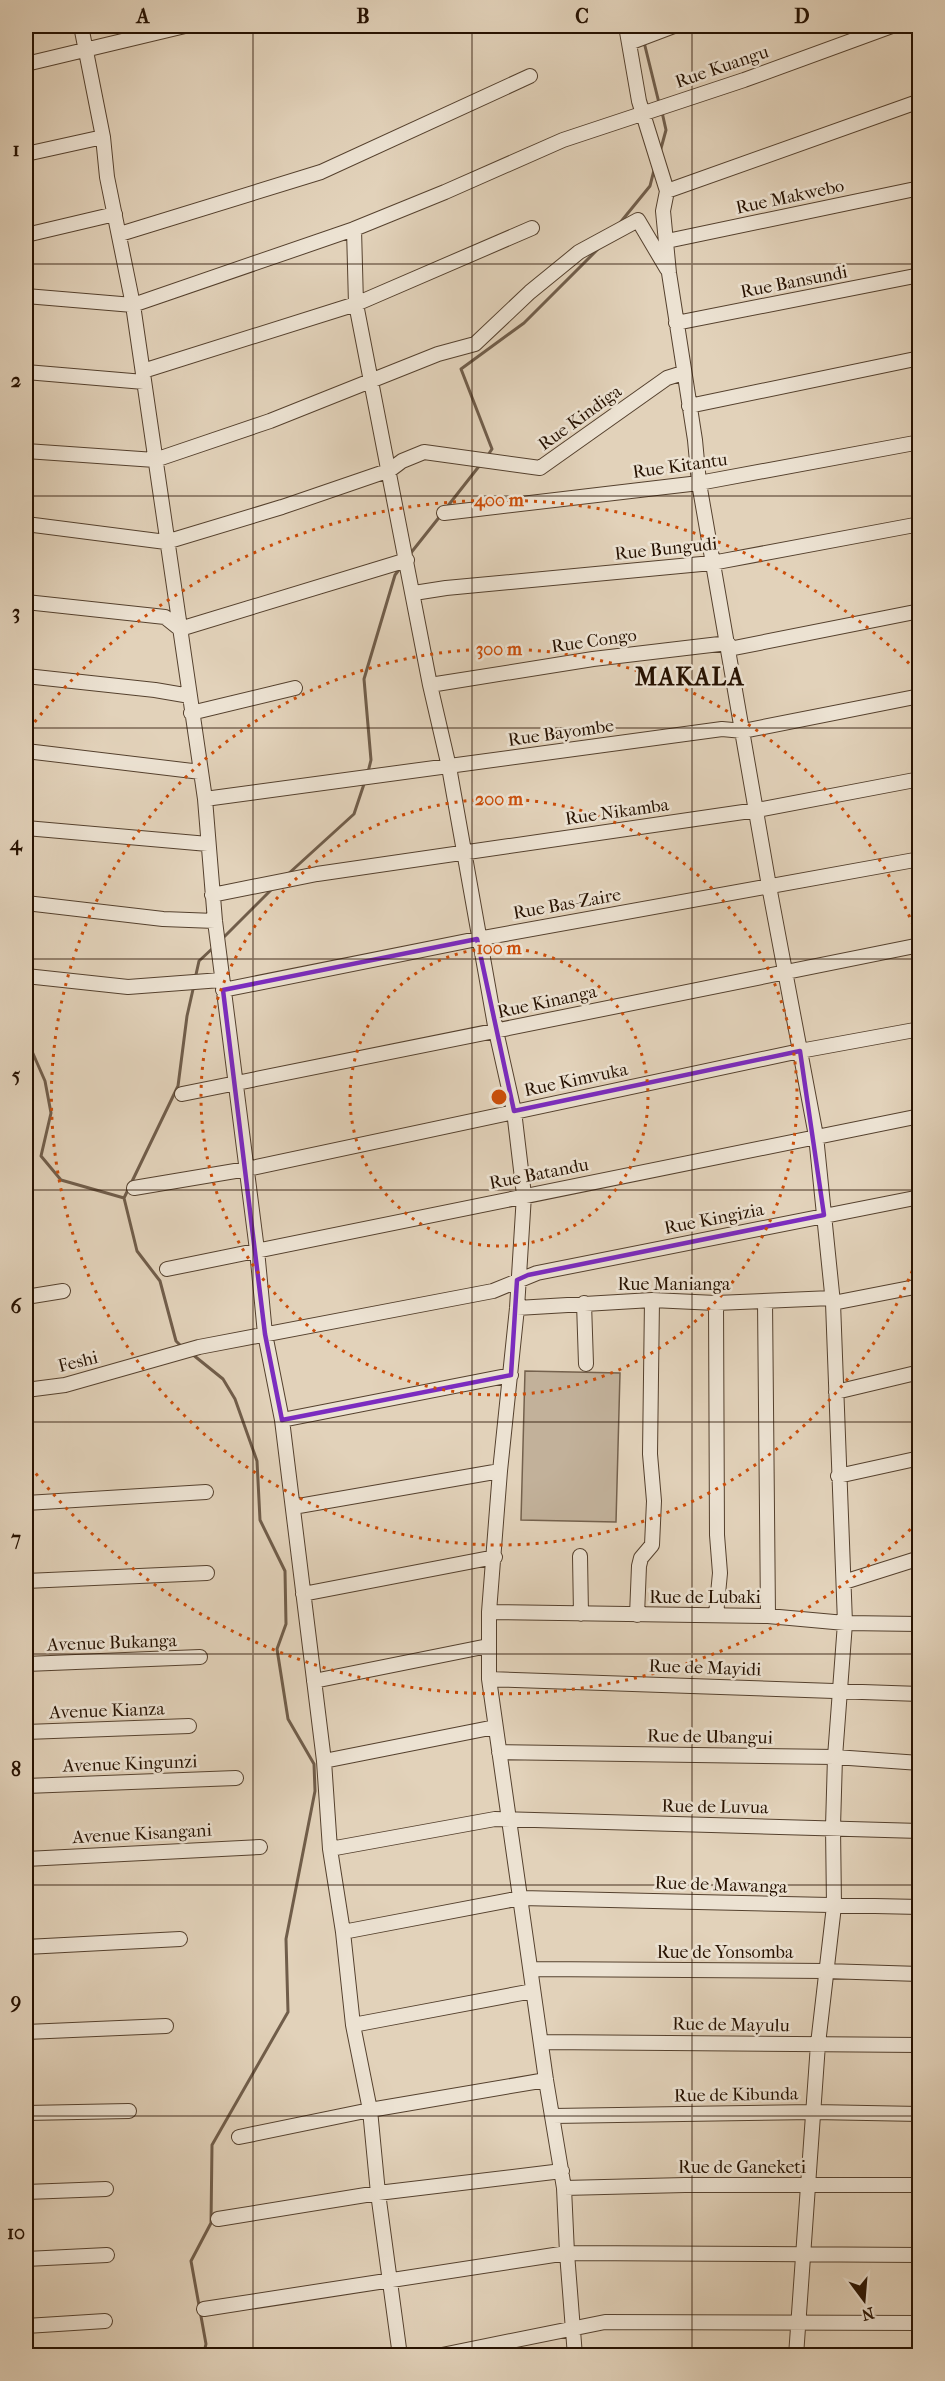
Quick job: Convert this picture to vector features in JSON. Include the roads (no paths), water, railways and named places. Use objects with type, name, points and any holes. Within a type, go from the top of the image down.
[{"type":"street","points":[[81,26],[103,137],[107,177],[133,305],[205,799],[222,985],[257,1250],[265,1334],[282,1420],[324,1761],[330,1849],[343,1932],[353,2025],[370,2110],[378,2193],[400,2355]]},
{"type":"street","points":[[26,64],[185,26]]},
{"type":"street","points":[[626,26],[642,113],[667,191],[663,212],[669,273],[699,483],[769,886],[816,1136],[832,1300],[845,1623],[832,1827],[834,1906],[818,2044],[796,2355]]},
{"type":"street","points":[[629,43],[674,26]]},
{"type":"street","name":"Rue Kuangu","points":[[133,305],[354,229],[446,192],[563,140],[744,80],[892,26]]},
{"type":"street","points":[[120,234],[321,172],[530,76]]},
{"type":"street","points":[[667,191],[920,101]]},
{"type":"street","points":[[26,154],[103,137]]},
{"type":"street","name":"Rue Makwebo","points":[[667,241],[920,188]]},
{"type":"street","points":[[26,235],[115,214]]},
{"type":"street","points":[[26,451],[155,460],[270,421],[438,354],[475,344],[530,292],[579,252],[638,220],[669,273]]},
{"type":"street","points":[[26,372],[143,376],[356,304],[532,228]]},
{"type":"street","points":[[354,229],[356,304],[414,593],[430,685],[449,767],[477,939],[514,1111],[524,1196],[517,1308],[500,1471],[489,1612],[489,1679],[546,2080],[562,2171],[575,2355]]},
{"type":"street","name":"Rue Bansundi","points":[[676,324],[920,275]]},
{"type":"street","points":[[26,296],[133,305]]},
{"type":"street","points":[[689,406],[920,358]]},
{"type":"street","name":"Rue Kindiga","points":[[166,542],[282,507],[390,470],[402,461],[424,452],[540,468],[667,378],[683,373]]},
{"type":"street","name":"Rue Kitantu","points":[[444,513],[699,483],[920,442]]},
{"type":"street","points":[[26,524],[166,542]]},
{"type":"street","name":"Rue Bungudi","points":[[414,593],[712,563],[920,524]]},
{"type":"street","points":[[180,629],[407,560]]},
{"type":"street","points":[[26,602],[165,617],[180,629]]},
{"type":"street","name":"Rue Congo","points":[[430,685],[593,659],[728,646],[920,611]]},
{"type":"street","points":[[26,676],[190,696]]},
{"type":"street","points":[[191,713],[295,688]]},
{"type":"street","name":"Rue Bayombe","points":[[205,799],[722,729],[743,731],[920,696]]},
{"type":"street","points":[[26,751],[201,772]]},
{"type":"street","name":"Rue Nikamba","points":[[212,895],[317,874],[757,810],[920,779]]},
{"type":"street","points":[[26,828],[208,844]]},
{"type":"street","name":"Rue Bas-Zaire","points":[[26,976],[128,987],[222,985],[920,859]]},
{"type":"street","points":[[26,903],[163,919],[215,921]]},
{"type":"street","name":"Rue Kinanga","points":[[182,1094],[920,945]]},
{"type":"street","name":"Rue Kimvuka","points":[[134,1188],[247,1169],[514,1111],[920,1029]]},
{"type":"street","name":"Rue Batandu","points":[[167,1269],[920,1116]]},
{"type":"street","name":"Rue Kingizia","points":[[265,1334],[493,1291],[537,1273],[920,1197]]},
{"type":"street","name":"Rue Manianga","points":[[517,1308],[652,1300],[716,1303],[832,1300],[920,1286]]},
{"type":"street","points":[[26,1297],[63,1291]]},
{"type":"street","points":[[637,1615],[639,1566],[641,1558],[652,1545],[654,1501],[650,1454],[652,1300]]},
{"type":"street","points":[[765,1301],[768,1616]]},
{"type":"street","points":[[584,1303],[586,1364]]},
{"type":"street","points":[[716,1303],[717,1535],[720,1573],[716,1615]]},
{"type":"street","name":"Feshi","points":[[26,1390],[65,1385],[199,1347],[265,1334]]},
{"type":"street","points":[[836,1392],[920,1372]]},
{"type":"street","points":[[282,1420],[511,1375]]},
{"type":"street","points":[[838,1476],[920,1458]]},
{"type":"street","points":[[293,1507],[500,1471]]},
{"type":"street","points":[[26,1503],[206,1492]]},
{"type":"street","points":[[580,1556],[581,1614]]},
{"type":"street","points":[[303,1594],[495,1557]]},
{"type":"street","points":[[844,1582],[920,1558]]},
{"type":"street","points":[[26,1581],[207,1573]]},
{"type":"street","name":"Rue de Lubaki","points":[[489,1612],[768,1616],[845,1623],[920,1624]]},
{"type":"street","points":[[314,1681],[488,1646]]},
{"type":"street","name":"Avenue Bukanga","points":[[26,1664],[200,1657]]},
{"type":"street","name":"Rue de Mayidi","points":[[489,1679],[920,1694]]},
{"type":"street","name":"Avenue Kianza","points":[[26,1732],[189,1726]]},
{"type":"street","points":[[324,1761],[495,1727]]},
{"type":"street","name":"Rue de Ubangui","points":[[499,1752],[835,1757],[920,1763]]},
{"type":"street","name":"Avenue Kingunzi","points":[[26,1786],[236,1778]]},
{"type":"street","name":"Rue de Luvua","points":[[330,1849],[483,1819],[920,1831]]},
{"type":"street","name":"Avenue Kisangani","points":[[26,1859],[260,1846]]},
{"type":"street","name":"Rue de Mawanga","points":[[343,1932],[521,1898],[920,1907]]},
{"type":"street","points":[[26,1947],[180,1939]]},
{"type":"street","name":"Rue de Yonsomba","points":[[531,1969],[920,1974]]},
{"type":"street","points":[[353,2025],[533,1991]]},
{"type":"street","points":[[26,2032],[166,2026]]},
{"type":"street","name":"Rue de Mayulu","points":[[542,2042],[920,2045]]},
{"type":"street","points":[[239,2137],[370,2110],[546,2080]]},
{"type":"street","points":[[26,2113],[129,2111]]},
{"type":"street","name":"Rue de Kibunda","points":[[553,2116],[814,2112],[920,2114]]},
{"type":"street","points":[[218,2219],[378,2193],[562,2171]]},
{"type":"street","name":"Rue de Ganeketi","points":[[564,2188],[685,2185],[920,2185]]},
{"type":"street","points":[[26,2192],[106,2188]]},
{"type":"street","points":[[204,2309],[567,2253],[920,2255]]},
{"type":"street","points":[[26,2259],[107,2255]]},
{"type":"street","points":[[26,2326],[105,2321]]},
{"type":"street","points":[[437,2355],[606,2322],[920,2323]]},
{"type":"waterway","points":[[644,42],[659,103]]},
{"type":"waterway","points":[[660,152],[666,130],[662,112]]},
{"type":"waterway","points":[[619,224],[650,186],[654,170]]},
{"type":"waterway","points":[[488,455],[492,449],[461,369],[524,323],[600,247]]},
{"type":"waterway","points":[[447,507],[480,465]]},
{"type":"waterway","points":[[410,554],[441,515]]},
{"type":"waterway","points":[[368,772],[371,760],[364,679],[395,575],[401,567]]},
{"type":"waterway","points":[[287,875],[354,814],[365,781]]},
{"type":"waterway","points":[[223,938],[273,888]]},
{"type":"waterway","points":[[195,979],[199,961],[214,947]]},
{"type":"waterway","points":[[182,1347],[176,1341],[160,1281],[137,1251],[124,1198],[178,1086],[187,1016],[194,985]]},
{"type":"waterway","points":[[26,1021],[31,1049],[45,1081],[51,1113],[41,1156],[61,1180],[124,1198]]},
{"type":"waterway","points":[[192,1354],[223,1379],[235,1399],[257,1461],[260,1520],[285,1571],[286,1624],[277,1649],[288,1719],[314,1764],[315,1791],[286,1939],[288,2012],[212,2145],[211,2223],[191,2261],[206,2344],[203,2356]]},
{"type":"district","name":"MAKALA","points":[[690,677]]}]
